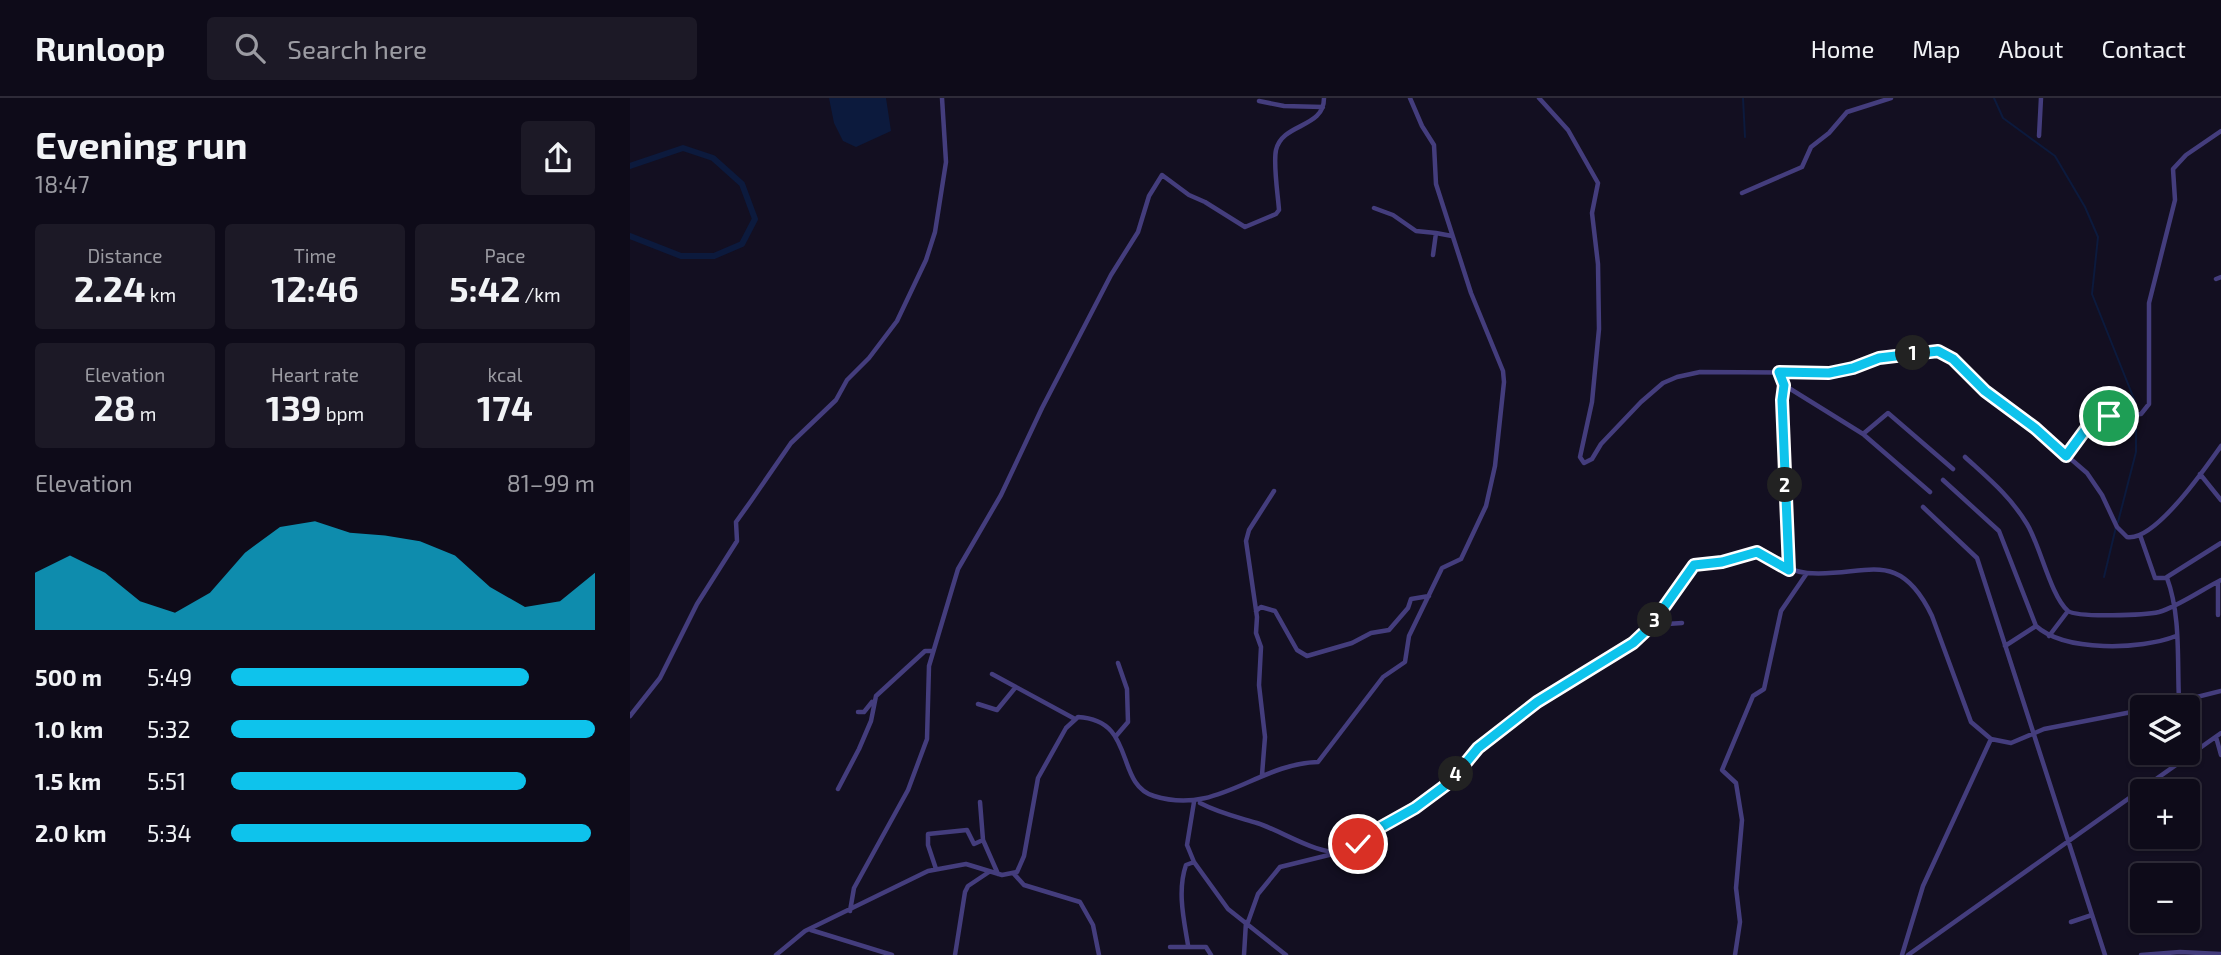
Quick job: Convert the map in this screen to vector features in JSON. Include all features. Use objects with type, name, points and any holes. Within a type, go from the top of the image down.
[{"type":"street","points":[[630,716],[660,678],[697,604],[737,541],[736,522],[791,443],[836,400],[847,380],[878,348],[897,321],[926,260],[935,232],[946,162],[942,98]]},
{"type":"street","points":[[850,911],[854,888],[908,790],[927,739],[932,651],[957,569],[1001,495],[1042,408],[1111,275],[1138,232],[1149,196],[1162,175],[1239,225],[1251,226],[1278,212],[1275,158],[1280,142],[1293,128],[1309,124],[1323,107],[1324,98]]},
{"type":"street","points":[[1197,802],[1278,768],[1323,759],[1353,712],[1382,677],[1405,662],[1409,636],[1442,568],[1461,559],[1486,506],[1494,466],[1503,372],[1471,293],[1436,184],[1434,145],[1410,98]]},
{"type":"street","points":[[1539,98],[1568,130],[1598,183],[1592,213],[1600,313],[1592,402],[1581,462],[1586,463],[1592,459],[1626,416],[1670,379],[1700,372],[1829,373],[1853,368],[1879,358],[1938,351],[1953,359],[1985,391],[2035,428],[2096,484],[2121,533],[2133,538],[2163,518],[2221,446]]},
{"type":"street","points":[[1742,193],[1802,167],[1811,147],[1829,133],[1847,112],[1891,98]]},
{"type":"street","points":[[2039,136],[2041,98]]},
{"type":"street","points":[[1259,101],[1284,106],[1323,107]]},
{"type":"street","points":[[2066,456],[2091,422],[2109,416],[2141,414],[2150,404],[2149,303],[2175,200],[2173,169],[2186,155],[2221,131]]},
{"type":"street","points":[[1374,208],[1392,215],[1416,231],[1453,236]]},
{"type":"street","points":[[1433,255],[1436,233]]},
{"type":"street","points":[[1777,374],[1784,385],[1863,434],[1930,492]]},
{"type":"street","points":[[1784,385],[1782,400],[1789,570]]},
{"type":"street","points":[[1863,434],[1888,413],[1953,469]]},
{"type":"street","points":[[1965,457],[2017,507],[2035,540],[2057,594],[2068,611],[2082,615],[2153,612],[2219,581],[2218,615]]},
{"type":"street","points":[[2200,474],[2221,499]]},
{"type":"street","points":[[1943,480],[1998,531],[2036,626],[2049,636],[2062,641],[2119,645],[2159,642],[2176,636]]},
{"type":"street","points":[[1262,775],[1265,737],[1256,611],[1246,541],[1249,530],[1274,491]]},
{"type":"street","points":[[1923,507],[1976,558],[2105,955]]},
{"type":"street","points":[[2140,535],[2154,578],[2167,578],[2221,543]]},
{"type":"street","points":[[1244,955],[1247,922],[1258,894],[1280,867],[1352,849],[1381,827],[1415,808],[1450,782],[1478,748],[1537,702],[1627,648],[1651,625],[1689,568],[1698,562],[1722,562],[1757,552],[1789,570],[1807,573],[1885,569],[1905,579],[1925,601],[1933,616],[1971,722],[1991,739],[2011,743],[2044,729],[2130,712]]},
{"type":"street","points":[[1735,955],[1740,922],[1736,888],[1742,820],[1736,783],[1721,769],[1753,696],[1764,689],[1781,611],[1807,573]]},
{"type":"street","points":[[2167,578],[2174,603],[2179,695]]},
{"type":"street","points":[[1256,611],[1261,607],[1275,611],[1297,650],[1307,656],[1352,643],[1371,633],[1389,630],[1406,611],[1411,599],[1429,596]]},
{"type":"street","points":[[2049,636],[2068,611]]},
{"type":"street","points":[[1651,625],[1682,623]]},
{"type":"street","points":[[2006,646],[2036,626]]},
{"type":"street","points":[[858,712],[864,712],[904,669],[925,651],[932,651]]},
{"type":"street","points":[[1116,736],[1128,722],[1127,689],[1118,663]]},
{"type":"street","points":[[992,674],[1074,719]]},
{"type":"street","points":[[978,704],[999,709],[1015,688]]},
{"type":"street","points":[[2200,696],[2221,691]]},
{"type":"street","points":[[838,789],[871,721],[873,701]]},
{"type":"street","points":[[1014,874],[1024,856],[1038,778],[1066,728],[1074,719],[1083,717],[1116,736],[1123,748],[1131,777],[1154,797],[1197,802],[1215,811],[1338,853]]},
{"type":"street","points":[[2200,748],[2218,735],[2221,755]]},
{"type":"street","points":[[1902,955],[1923,886],[1991,739]]},
{"type":"street","points":[[1908,955],[2176,765]]},
{"type":"street","points":[[980,802],[983,840],[998,874]]},
{"type":"street","points":[[1197,802],[1187,845],[1194,862],[1228,909],[1286,955]]},
{"type":"street","points":[[936,869],[928,845],[928,834],[967,830],[974,844],[983,840]]},
{"type":"street","points":[[1188,946],[1182,911],[1184,874],[1186,865],[1194,862]]},
{"type":"street","points":[[776,955],[805,931],[850,911],[907,879],[936,869],[966,864],[998,874],[1014,874],[1024,885],[1080,902],[1093,925],[1099,955]]},
{"type":"street","points":[[956,955],[965,892],[968,886],[989,872]]},
{"type":"street","points":[[2071,922],[2092,915]]},
{"type":"street","points":[[811,930],[892,955]]},
{"type":"street","points":[[1170,947],[1206,947],[1211,955]]},
{"type":"street","points":[[2141,955],[2180,952],[2221,954]]},
{"type":"water","points":[[829,98],[886,98],[891,131],[856,147],[843,141],[834,123]]},
{"type":"waterway","points":[[1743,98],[1745,137]]},
{"type":"waterway","points":[[1994,98],[2003,118],[2055,156],[2085,207],[2098,237],[2092,294],[2136,404],[2136,412]]},
{"type":"waterway","points":[[630,166],[683,148],[713,158],[742,184],[755,219],[742,244],[714,256],[681,256],[630,236]]},
{"type":"waterway","points":[[2118,522],[2136,452],[2136,418]]},
{"type":"waterway","points":[[2104,577],[2116,527]]},
{"type":"route","points":[[1358,844],[1450,782],[1478,748],[1552,691],[1633,643],[1650,627],[1689,568],[1698,562],[1722,562],[1757,552],[1789,570],[1782,400],[1784,385],[1777,374],[1779,372],[1829,373],[1853,368],[1879,358],[1938,351],[1953,359],[1979,386],[2009,407],[2066,456],[2091,422],[2109,416]]}]
